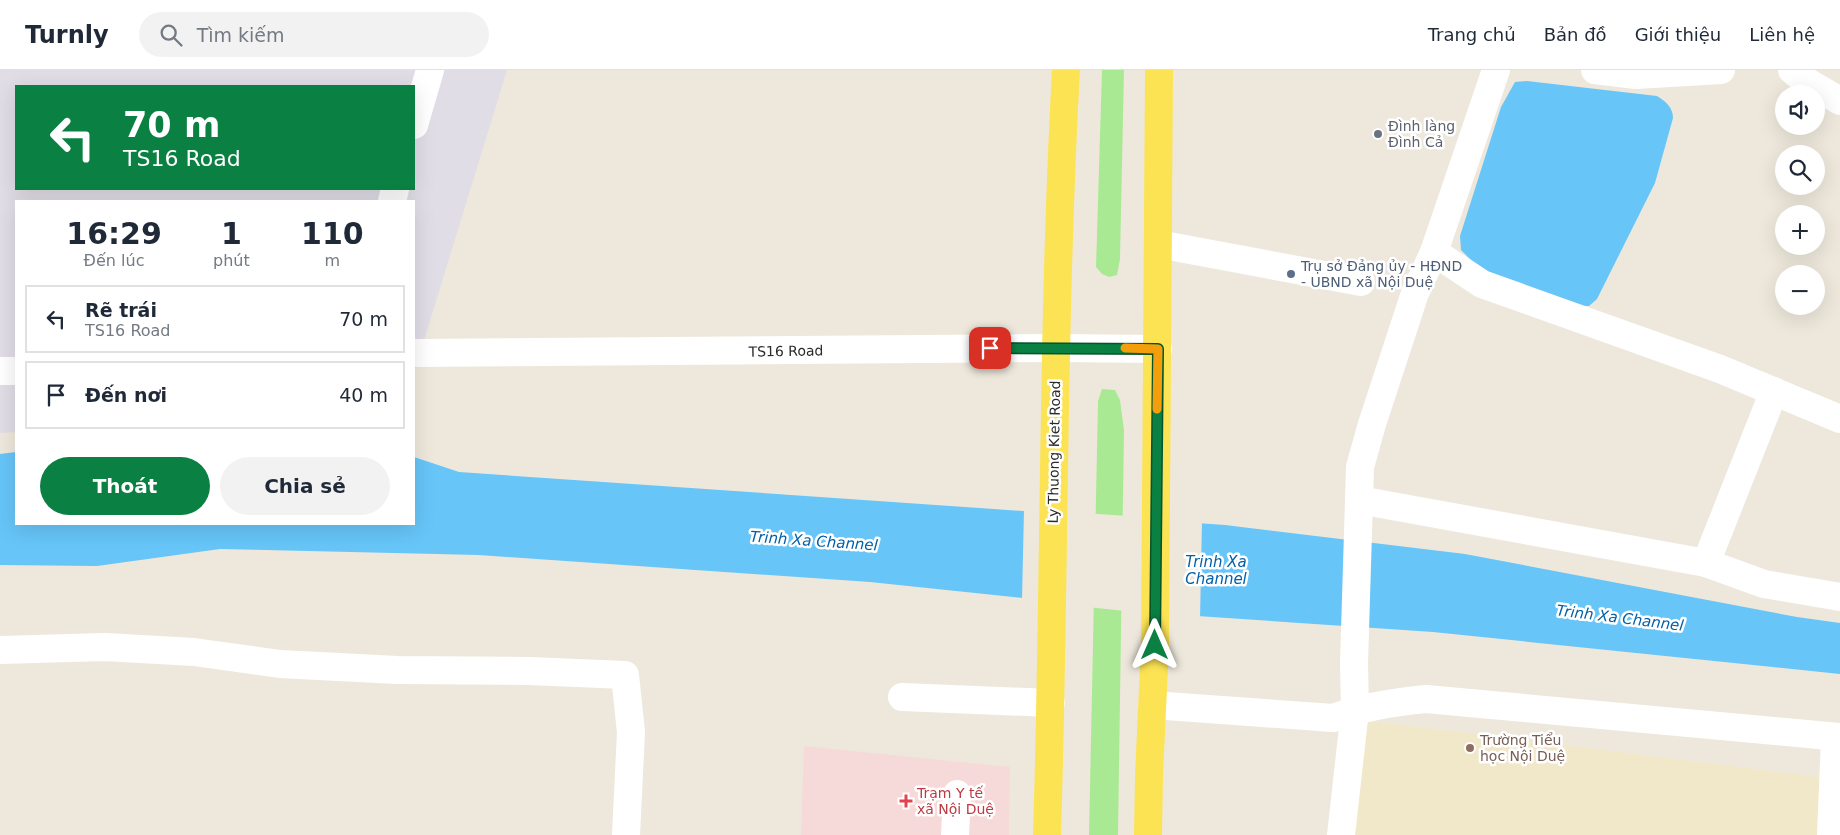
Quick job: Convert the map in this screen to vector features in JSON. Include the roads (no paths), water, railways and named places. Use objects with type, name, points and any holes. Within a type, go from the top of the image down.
[{"type":"main road","name":"Ly Thuong Kiet Road","points":[[1047,835],[1051,703],[1056,348],[1066,70]]},
{"type":"main road","points":[[1148,835],[1155,645],[1159,70]]},
{"type":"street","points":[[415,122],[430,70]]},
{"type":"street","points":[[1341,835],[1356,710],[1354,664],[1360,467],[1415,292],[1434,252],[1496,70]]},
{"type":"street","points":[[1595,70],[1636,74],[1721,70]]},
{"type":"street","points":[[1792,70],[1804,80],[1840,101]]},
{"type":"street","points":[[1158,244],[1361,282]]},
{"type":"street","points":[[1434,252],[1482,284],[1720,369],[1840,419]]},
{"type":"street","name":"TS16 Road","points":[[415,353],[1056,348],[1158,349]]},
{"type":"street","points":[[0,372],[15,371]]},
{"type":"street","points":[[1706,563],[1774,391]]},
{"type":"street","points":[[1360,505],[1706,563],[1764,584],[1840,597]]},
{"type":"street","points":[[0,650],[105,647],[194,652],[280,664],[397,670],[528,671],[626,675],[631,732],[626,835]]},
{"type":"street","points":[[902,697],[1051,703]]},
{"type":"street","points":[[1152,705],[1332,718],[1390,702],[1426,699],[1838,737],[1831,835]]},
{"type":"street","points":[[955,835],[957,794]]},
{"type":"water","points":[[1527,81],[1657,96],[1668,105],[1673,114],[1655,183],[1597,299],[1589,306],[1563,306],[1496,277],[1472,261],[1461,250],[1460,236],[1501,107],[1515,82]]},
{"type":"water","name":"Trinh Xa Channel","points":[[15,452],[15,525],[415,525],[415,457],[459,472],[1225,525],[1465,554],[1797,617],[1840,623],[1840,674],[1433,632],[1197,616],[870,582],[479,555],[220,549],[97,566],[0,565],[0,454]]},
{"type":"place","name":"Đình làng Đình Cả","points":[[1378,134]]},
{"type":"place","name":"Trụ sở Đảng ủy - HĐND - UBND xã Nội Duệ","points":[[1291,274]]},
{"type":"place","name":"Trường Tiểu học Nội Duệ","points":[[1470,748]]},
{"type":"place","name":"Trạm Y tế xã Nội Duệ","points":[[906,801]]}]
